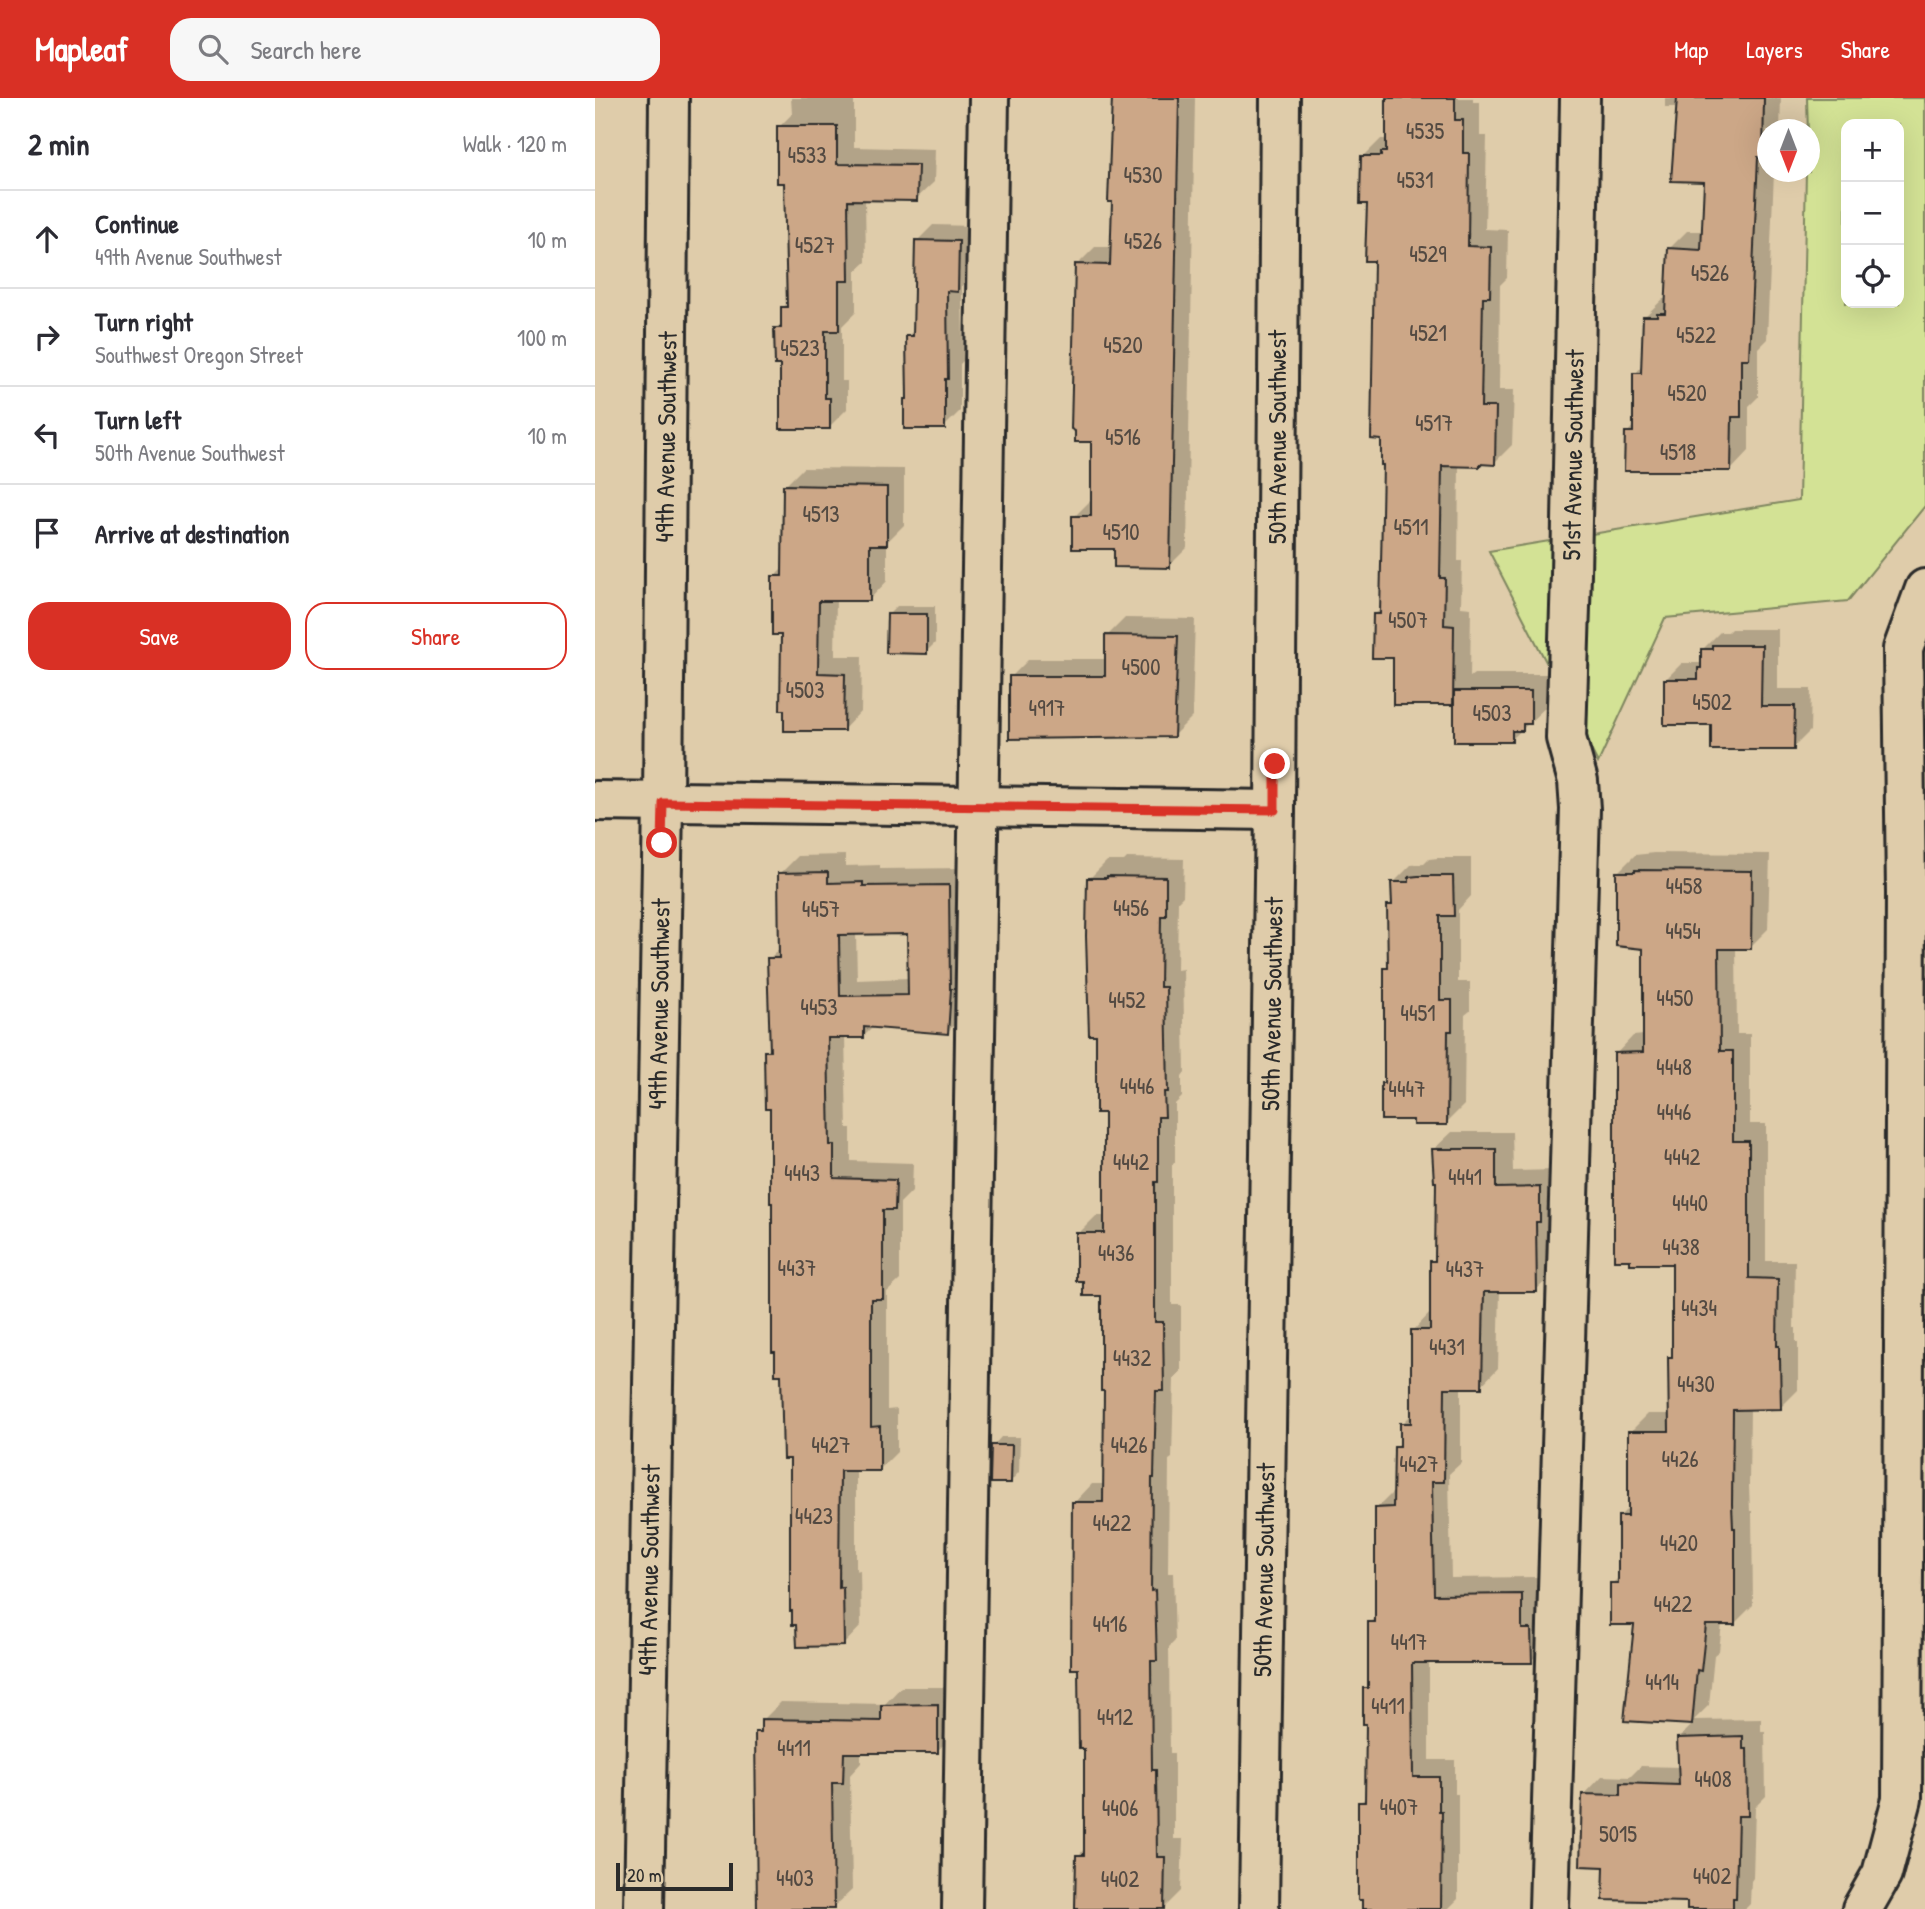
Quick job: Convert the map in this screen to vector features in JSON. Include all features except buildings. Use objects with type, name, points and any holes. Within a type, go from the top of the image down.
[{"type":"street","name":"49th Avenue Southwest","points":[[644,1909],[663,803],[669,98]]},
{"type":"street","points":[[962,1909],[989,98]]},
{"type":"street","name":"50th Avenue Southwest","points":[[1259,1909],[1275,810],[1280,98]]},
{"type":"street","name":"51st Avenue Southwest","points":[[1549,1909],[1580,809],[1578,781],[1566,738],[1580,98]]},
{"type":"street","points":[[1862,1909],[1882,1874],[1902,1799],[1906,893],[1903,649],[1925,589]]},
{"type":"street","points":[[595,802],[1275,810]]},
{"type":"street","points":[[1906,893],[1925,852]]},
{"type":"green space","points":[[1807,98],[1925,98],[1925,506],[1848,601],[1665,618],[1598,763],[1489,551],[1799,500],[1806,182],[1820,182],[1820,119],[1808,119]]},
{"type":"route","points":[[662,843],[663,803],[1275,810],[1275,764]]}]
